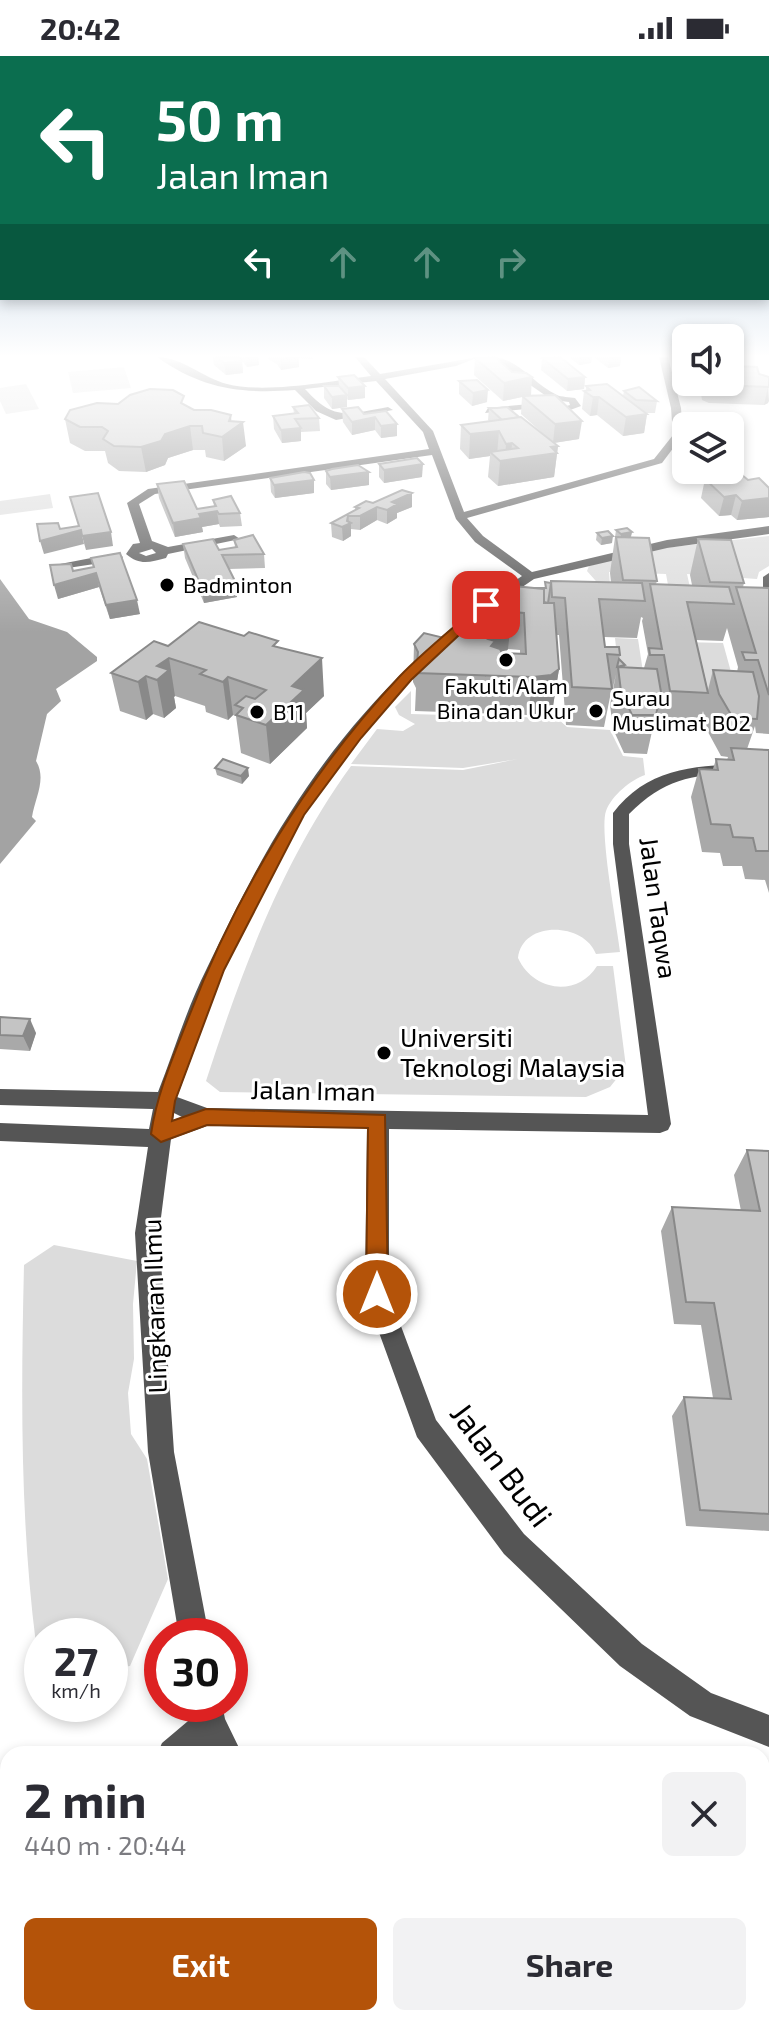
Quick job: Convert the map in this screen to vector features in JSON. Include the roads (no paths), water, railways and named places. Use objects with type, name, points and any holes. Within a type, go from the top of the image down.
[{"type":"street","points":[[658,461],[667,449]]},
{"type":"street","points":[[147,545],[133,503],[152,491],[436,451],[460,517],[479,539],[530,576]]},
{"type":"street","points":[[460,517],[658,461],[672,464]]},
{"type":"street","points":[[744,484],[769,491]]},
{"type":"street","name":"Lingkaran Ilmu","points":[[191,1618],[161,1452],[147,1233],[165,1101],[215,970],[297,814],[356,735],[406,677],[476,612],[530,576],[667,544],[769,530]]},
{"type":"street","points":[[61,567],[132,554],[150,559],[164,551],[232,535],[242,552]]},
{"type":"street","points":[[132,554],[137,547],[147,545],[164,551]]},
{"type":"street","points":[[769,577],[769,589]]},
{"type":"street","name":"Jalan Taqwa","points":[[660,1124],[621,844],[621,813],[650,784],[668,777],[704,770],[769,770]]},
{"type":"street","points":[[0,1097],[165,1101],[206,1117]]},
{"type":"street","points":[[0,1132],[149,1138],[206,1117]]},
{"type":"street","name":"Jalan Iman","points":[[206,1117],[660,1124]]},
{"type":"street","name":"Jalan Budi","points":[[378,1121],[377,1294],[426,1428],[514,1544],[631,1655],[701,1705],[769,1731]]},
{"type":"street","points":[[180,1746],[200,1722]]},
{"type":"street","points":[[212,1722],[222,1746]]},
{"type":"place","name":"Badminton","points":[[167,585]]},
{"type":"place","name":"Fakulti Alam Bina dan Ukur","points":[[506,660]]},
{"type":"place","name":"Surau Muslimat B02","points":[[596,711]]},
{"type":"place","name":"B11","points":[[257,712]]},
{"type":"place","name":"Universiti Teknologi Malaysia","points":[[384,1053]]}]
